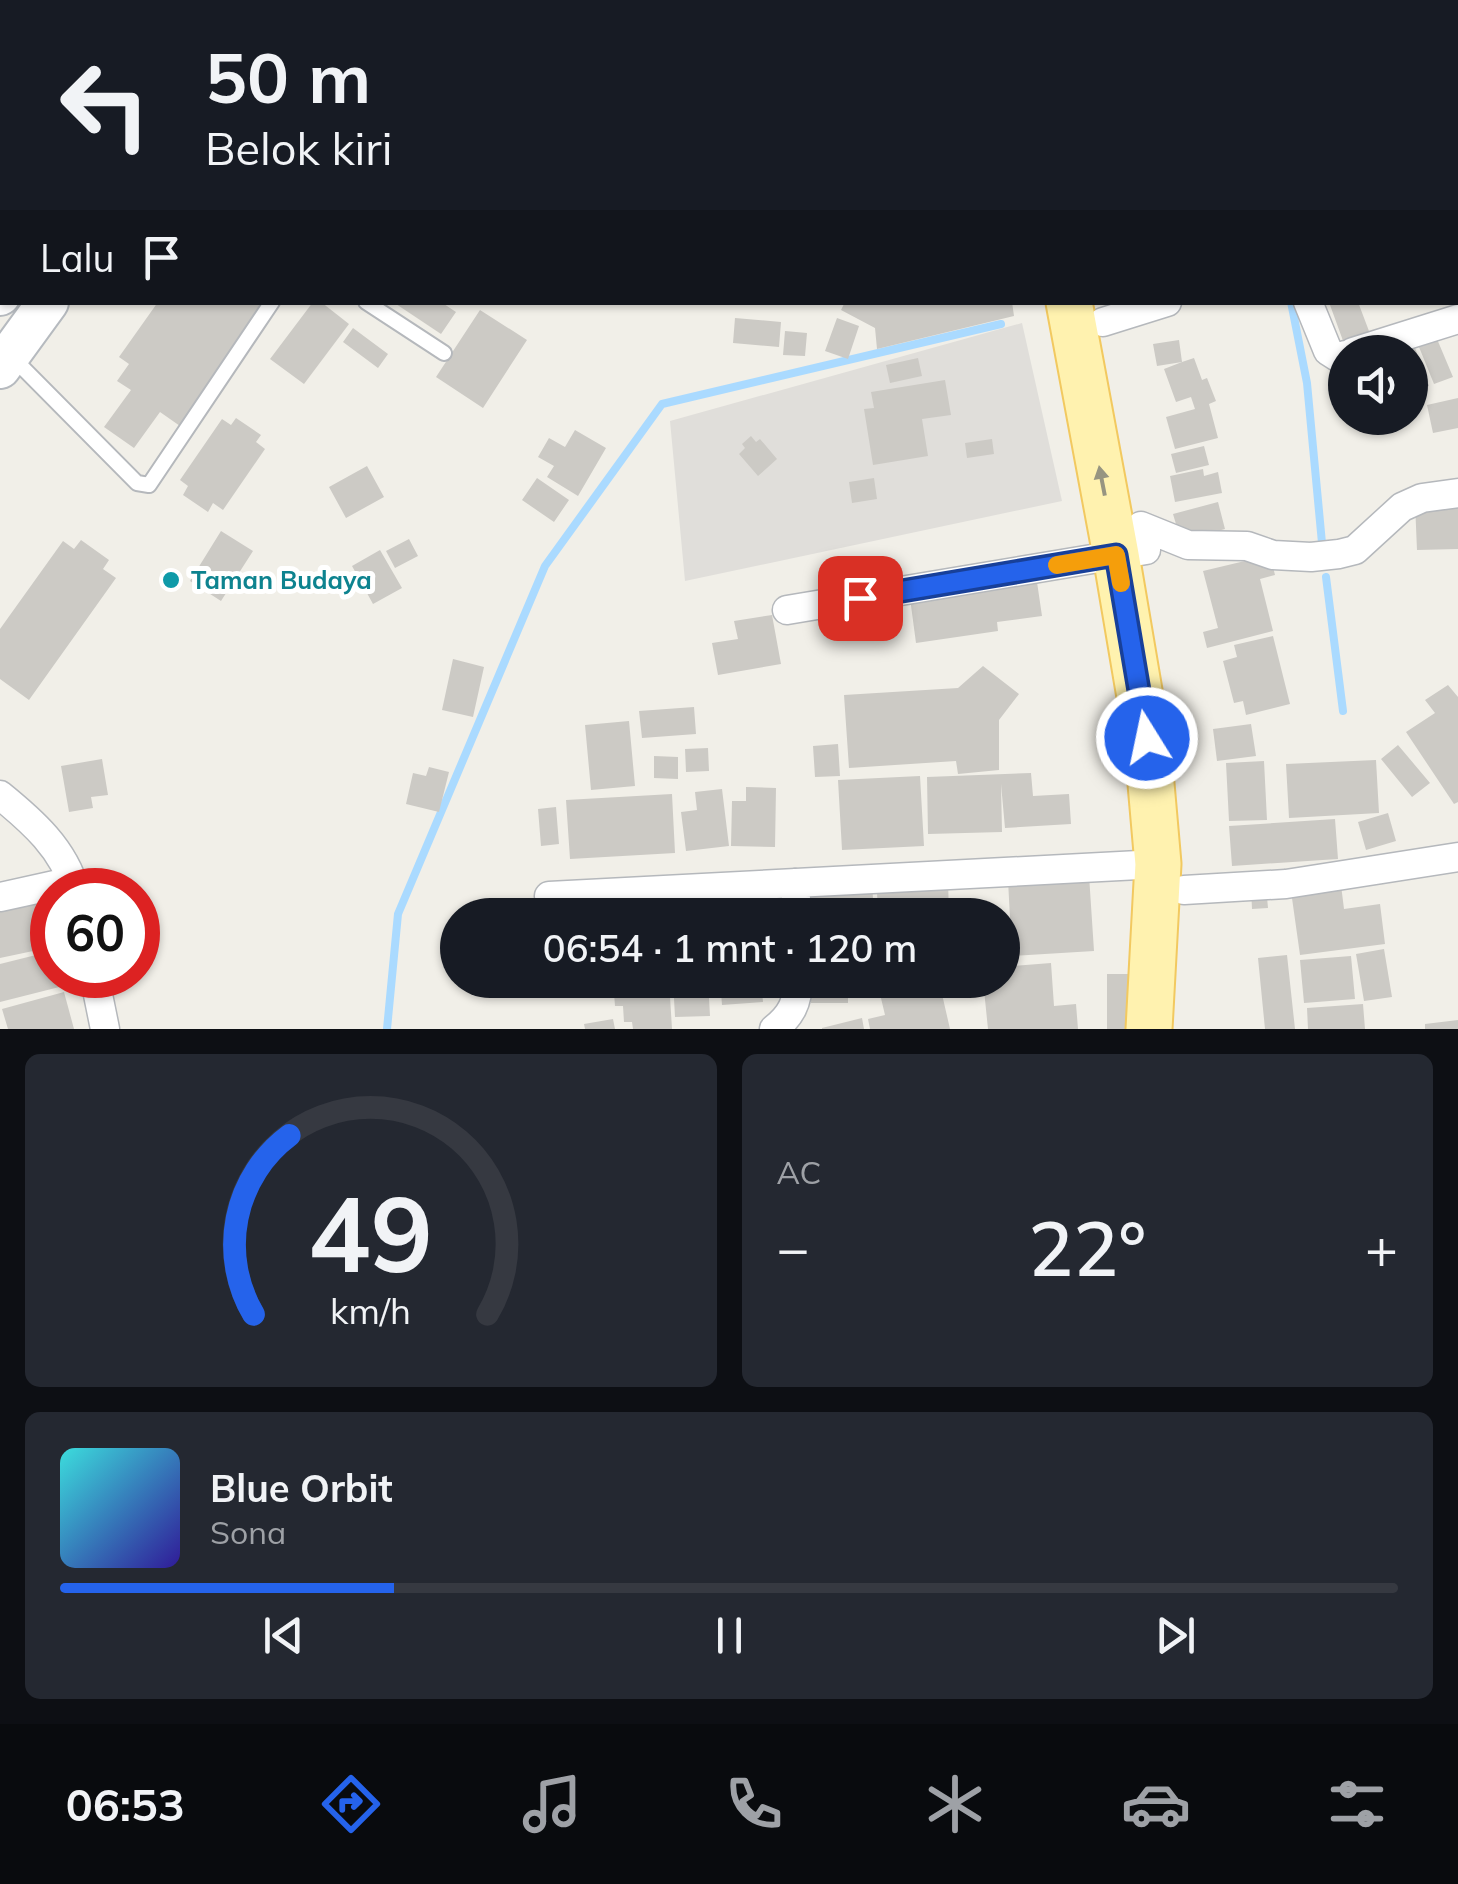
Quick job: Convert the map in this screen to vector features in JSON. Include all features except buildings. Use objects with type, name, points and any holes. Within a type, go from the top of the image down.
[{"type":"main road","points":[[5,361],[46,305]]},
{"type":"main road","points":[[1090,309],[1177,754],[1171,877],[1149,1029]]},
{"type":"main road","points":[[1171,877],[1179,1029]]},
{"type":"street","points":[[1090,309],[1134,305]]},
{"type":"street","points":[[1309,305],[1328,351]]},
{"type":"street","points":[[1407,335],[1458,319]]},
{"type":"street","points":[[787,610],[1134,544],[1247,546],[1273,555],[1311,557],[1340,554],[1355,550],[1402,507],[1422,498],[1458,492]]},
{"type":"street","points":[[0,795],[48,839],[67,868]]},
{"type":"street","points":[[549,896],[795,883],[1171,877],[1286,884],[1458,857]]},
{"type":"street","points":[[795,883],[796,898]]},
{"type":"street","points":[[0,897],[30,893]]},
{"type":"street","points":[[99,998],[105,1029]]},
{"type":"street","points":[[774,1029],[789,1015],[797,998]]},
{"type":"lane","points":[[5,361],[136,483],[149,485],[270,305]]},
{"type":"lane","points":[[371,305],[444,353]]},
{"type":"shaded area","points":[[1022,323],[1062,501],[685,581],[670,421]]},
{"type":"waterway","points":[[1292,305],[1307,383],[1322,543]]},
{"type":"waterway","points":[[387,1029],[398,914],[545,566],[662,404],[1001,324]]},
{"type":"waterway","points":[[1326,577],[1343,711]]},
{"type":"slow traffic","points":[[1057,565],[1116,555],[1121,583]]},
{"type":"place","name":"Taman Budaya","points":[[171,580]]},
{"type":"route","points":[[860,598],[1116,555],[1147,738]]}]
